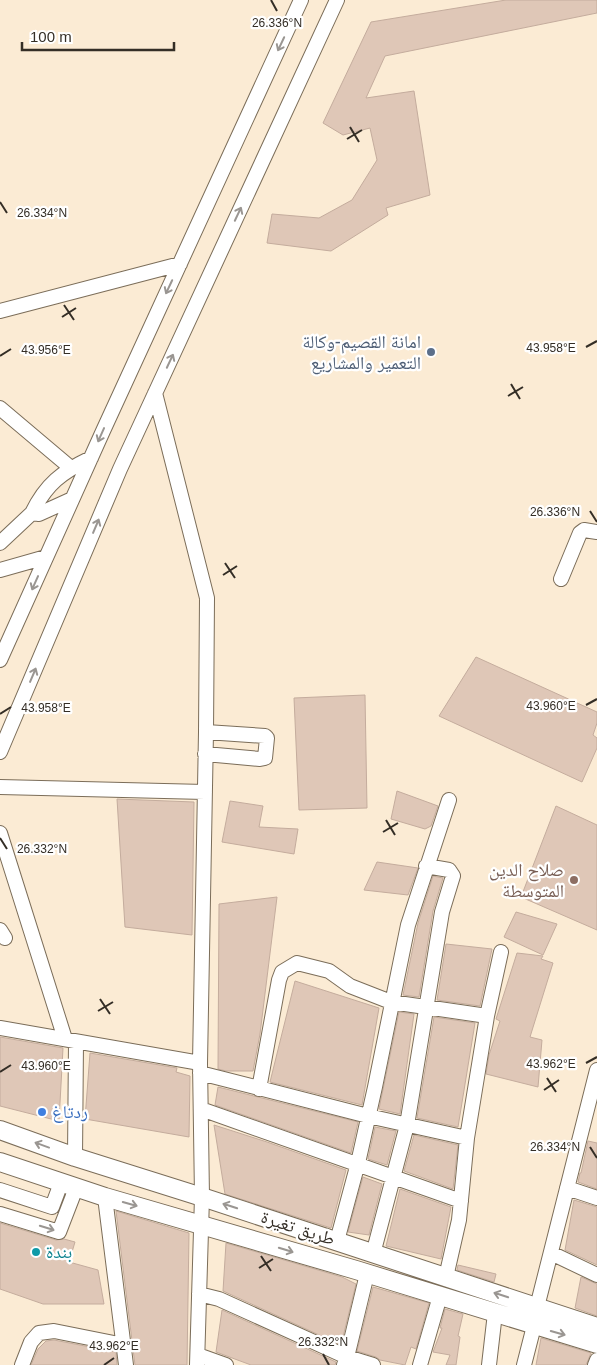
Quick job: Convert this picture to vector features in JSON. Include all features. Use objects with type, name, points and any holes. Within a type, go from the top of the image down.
[{"type":"main road","name":"طريق تغيرة","points":[[0,1130],[75,1157],[597,1327]]},
{"type":"main road","name":"طريق تغيرة","points":[[0,1162],[68,1186],[597,1344]]},
{"type":"street","points":[[0,660],[301,0]]},
{"type":"street","points":[[0,752],[120,469],[337,0]]},
{"type":"street","points":[[0,311],[180,264]]},
{"type":"street","points":[[155,393],[207,598],[200,1068],[202,1225],[198,1360],[226,1365]]},
{"type":"street","points":[[0,408],[71,468]]},
{"type":"street","points":[[0,543],[32,513],[54,480],[71,468],[91,458]]},
{"type":"street","points":[[32,513],[39,514],[72,500]]},
{"type":"street","points":[[561,580],[580,533],[584,530],[597,532]]},
{"type":"street","points":[[0,570],[46,557]]},
{"type":"street","points":[[205,754],[260,759],[265,758],[267,755],[267,738],[265,736],[206,732]]},
{"type":"street","points":[[0,787],[205,792]]},
{"type":"street","points":[[337,1241],[358,1164],[408,925],[426,866],[450,800]]},
{"type":"street","points":[[0,833],[70,1041],[75,1157]]},
{"type":"street","points":[[373,1254],[406,1125],[442,912],[454,876],[449,870],[426,866]]},
{"type":"street","points":[[446,1277],[459,1220],[467,1138],[487,1016],[501,952]]},
{"type":"street","points":[[259,1089],[279,980],[282,972],[297,963],[329,971],[350,986],[391,1002],[487,1016]]},
{"type":"street","points":[[0,1028],[200,1068],[259,1089],[467,1138]]},
{"type":"street","points":[[537,1307],[567,1188],[593,1106],[597,1070]]},
{"type":"street","points":[[201,1109],[461,1201]]},
{"type":"street","points":[[52,1207],[68,1186]]},
{"type":"street","points":[[0,1214],[59,1232],[66,1213],[68,1186]]},
{"type":"street","points":[[567,1188],[597,1198]]},
{"type":"street","points":[[0,1190],[66,1213]]},
{"type":"street","points":[[105,1197],[126,1365]]},
{"type":"street","points":[[551,1253],[597,1275]]},
{"type":"street","points":[[346,1361],[367,1274]]},
{"type":"street","points":[[200,1294],[220,1300],[346,1361],[373,1365]]},
{"type":"street","points":[[420,1365],[440,1296]]},
{"type":"street","points":[[489,1365],[495,1313]]},
{"type":"street","points":[[524,1365],[534,1326]]},
{"type":"street","points":[[22,1365],[32,1342],[39,1333],[54,1331],[124,1345]]},
{"type":"street","points":[[595,1365],[597,1360]]},
{"type":"building","points":[[506,0],[597,0],[597,13],[385,56],[366,98],[414,91],[430,195],[386,208],[388,215],[331,251],[267,243],[272,214],[319,218],[352,200],[377,160],[370,128],[343,135],[323,123],[371,22]]},
{"type":"building","points":[[476,657],[597,712],[597,723],[593,735],[597,738],[597,748],[582,782],[439,716]]},
{"type":"building","points":[[365,695],[367,808],[299,810],[294,698]]},
{"type":"building","points":[[397,791],[438,806],[431,826],[425,829],[391,819]]},
{"type":"building","points":[[117,799],[194,802],[192,935],[125,927]]},
{"type":"building","points":[[230,801],[263,806],[259,827],[298,829],[294,854],[222,842]]},
{"type":"building","points":[[556,806],[597,825],[597,930],[521,897]]},
{"type":"building","points":[[377,862],[418,868],[408,895],[364,890]]},
{"type":"building","points":[[433,876],[443,878],[433,911],[419,997],[403,995],[418,923]]},
{"type":"building","points":[[277,897],[260,1034],[253,1071],[226,1071],[218,1069],[219,904]]},
{"type":"building","points":[[516,912],[557,924],[543,955],[504,937]]},
{"type":"building","points":[[446,944],[492,949],[480,1006],[437,1000]]},
{"type":"building","points":[[517,953],[543,956],[541,959],[553,963],[530,1037],[542,1040],[538,1087],[486,1074],[489,1055],[500,1021],[496,1019]]},
{"type":"building","points":[[295,981],[379,1008],[362,1105],[270,1082]]},
{"type":"building","points":[[399,1012],[414,1014],[400,1114],[379,1109]]},
{"type":"building","points":[[434,1017],[475,1023],[458,1127],[417,1118]]},
{"type":"building","points":[[0,1037],[63,1048],[59,1121],[0,1106]]},
{"type":"building","points":[[90,1053],[177,1068],[176,1072],[190,1076],[189,1137],[85,1119]]},
{"type":"building","points":[[218,1087],[358,1122],[351,1153],[215,1105]]},
{"type":"building","points":[[214,1125],[346,1170],[331,1228],[225,1194]]},
{"type":"building","points":[[375,1127],[396,1131],[387,1165],[368,1159]]},
{"type":"building","points":[[414,1135],[458,1145],[453,1189],[404,1171]]},
{"type":"building","points":[[588,1141],[597,1143],[597,1189],[578,1182]]},
{"type":"building","points":[[363,1177],[382,1184],[369,1235],[348,1232]]},
{"type":"building","points":[[400,1189],[451,1207],[441,1259],[386,1246]]},
{"type":"building","points":[[574,1200],[597,1207],[597,1265],[565,1250]]},
{"type":"building","points":[[116,1211],[189,1233],[187,1365],[135,1365]]},
{"type":"building","name":"بندة","points":[[0,1223],[56,1240],[64,1239],[75,1242],[69,1262],[98,1270],[104,1304],[43,1304],[0,1289]]},
{"type":"building","points":[[226,1243],[342,1277],[356,1284],[341,1345],[223,1291]]},
{"type":"building","points":[[458,1265],[496,1274],[494,1282],[457,1270]]},
{"type":"building","points":[[581,1277],[597,1284],[597,1316],[575,1308]]},
{"type":"building","points":[[373,1287],[429,1303],[416,1349],[411,1347],[405,1365],[380,1360],[357,1351]]},
{"type":"building","points":[[445,1309],[463,1314],[458,1336],[460,1337],[456,1365],[446,1365],[450,1355],[433,1352],[442,1328],[440,1328]]},
{"type":"building","points":[[222,1310],[336,1362],[335,1365],[251,1365],[216,1352]]},
{"type":"building","points":[[541,1338],[591,1353],[586,1365],[536,1365]]},
{"type":"building","points":[[54,1340],[116,1352],[117,1365],[31,1365],[38,1349],[46,1341]]},
{"type":"place","name":"امانة القصيم-وكالة التعمير والمشاريع","points":[[431,352]]},
{"type":"place","name":"صلاح الدين المتوسطة","points":[[574,880]]},
{"type":"place","name":"ردتاغ","points":[[42,1112]]},
{"type":"place","name":"بندة","points":[[36,1252]]}]
